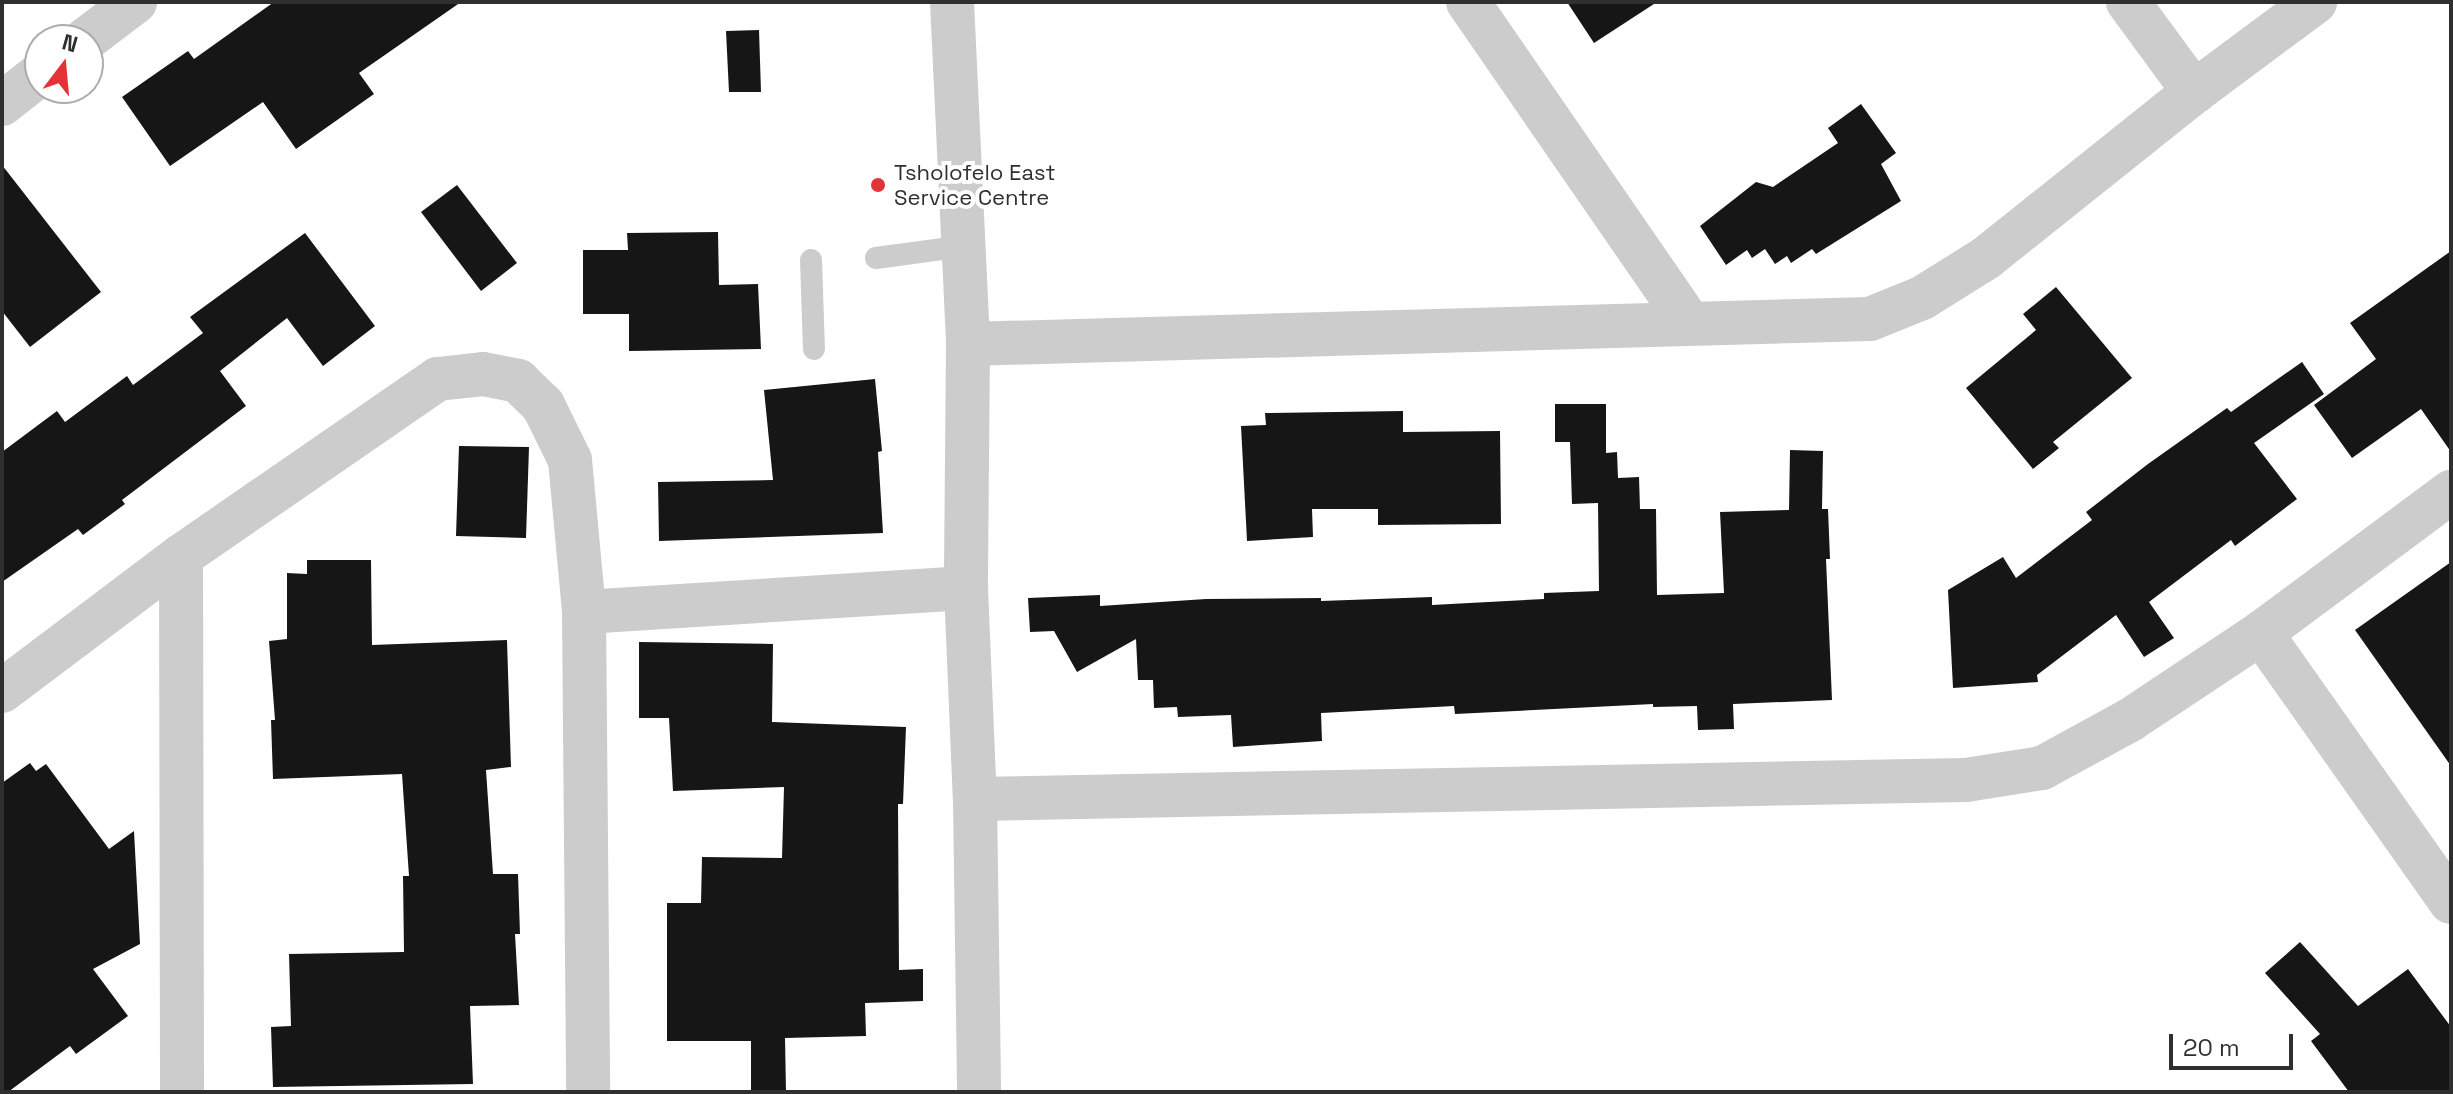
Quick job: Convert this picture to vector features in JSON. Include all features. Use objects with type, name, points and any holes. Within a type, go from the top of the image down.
[{"type":"street","points":[[104,26],[135,2]]},
{"type":"street","points":[[952,2],[968,344],[966,588],[975,799],[979,1092]]},
{"type":"street","points":[[1468,2],[1688,321]]},
{"type":"street","points":[[2128,2],[2194,92]]},
{"type":"street","points":[[968,344],[1688,321],[1870,319],[1922,298],[1986,258],[2194,92],[2315,2]]},
{"type":"street","points":[[2,104],[24,87]]},
{"type":"street","points":[[2,691],[181,556],[438,379],[483,374],[518,381],[543,405],[570,460],[584,612],[588,1092]]},
{"type":"street","points":[[975,799],[1966,780],[2042,768],[2130,720],[2261,633],[2451,492]]},
{"type":"street","points":[[181,556],[182,1092]]},
{"type":"street","points":[[584,612],[966,588]]},
{"type":"street","points":[[2261,633],[2451,902]]},
{"type":"lane","points":[[876,258],[965,246]]},
{"type":"lane","points":[[811,260],[814,349]]},
{"type":"building","points":[[274,2],[461,2],[359,73],[374,94],[296,149],[263,102],[170,166],[122,97],[188,51],[194,59]]},
{"type":"building","points":[[1567,2],[1657,2],[1594,43]]},
{"type":"building","points":[[759,30],[761,92],[729,92],[726,31]]},
{"type":"building","points":[[1861,104],[1896,153],[1881,164],[1901,201],[1816,254],[1812,249],[1791,263],[1787,256],[1775,264],[1765,249],[1752,258],[1747,250],[1726,265],[1700,226],[1756,182],[1773,187],[1838,143],[1828,128]]},
{"type":"building","points":[[2,165],[101,292],[30,347],[2,311]]},
{"type":"building","points":[[457,185],[517,263],[481,291],[421,212]]},
{"type":"building","points":[[718,232],[719,285],[758,284],[761,349],[629,351],[629,314],[583,314],[583,250],[628,250],[627,233]]},
{"type":"building","points":[[305,233],[375,326],[323,366],[287,318],[220,371],[246,406],[122,500],[125,504],[83,535],[78,529],[2,582],[2,452],[57,411],[65,422],[127,376],[133,385],[203,333],[190,317]]},
{"type":"building","points":[[2451,251],[2451,452],[2421,409],[2352,458],[2314,405],[2376,359],[2350,323]]},
{"type":"building","points":[[2056,287],[2132,378],[2053,442],[2059,448],[2033,469],[1966,388],[2036,330],[2023,314]]},
{"type":"building","points":[[2302,362],[2324,394],[2254,443],[2297,499],[2235,546],[2231,540],[2149,602],[2174,638],[2144,657],[2116,615],[2037,675],[2038,682],[1953,688],[1948,590],[2003,557],[2016,578],[2092,520],[2086,512],[2148,464],[2227,408],[2231,412]]},
{"type":"building","points":[[875,379],[882,451],[878,452],[883,533],[659,541],[658,482],[773,480],[764,390]]},
{"type":"building","points":[[1555,404],[1606,404],[1606,453],[1617,452],[1618,478],[1639,477],[1640,509],[1656,509],[1657,595],[1724,593],[1720,512],[1789,510],[1790,450],[1823,451],[1822,509],[1828,509],[1830,559],[1826,559],[1832,700],[1733,704],[1734,729],[1698,730],[1697,706],[1653,707],[1653,704],[1455,714],[1454,706],[1321,713],[1322,741],[1233,747],[1231,715],[1178,717],[1177,707],[1154,708],[1153,680],[1138,680],[1136,639],[1077,672],[1054,631],[1030,632],[1028,598],[1100,595],[1100,606],[1206,599],[1321,598],[1321,601],[1432,597],[1432,605],[1544,599],[1544,593],[1599,591],[1598,503],[1572,504],[1570,442],[1555,442]]},
{"type":"building","points":[[1403,411],[1403,432],[1500,431],[1501,524],[1378,525],[1378,509],[1312,509],[1313,537],[1247,541],[1241,426],[1266,425],[1265,413]]},
{"type":"building","points":[[459,446],[529,447],[526,538],[456,536]]},
{"type":"building","points":[[307,560],[371,560],[372,645],[507,640],[511,767],[486,770],[493,874],[518,874],[520,934],[515,934],[519,1005],[470,1006],[473,1084],[273,1087],[271,1027],[291,1026],[289,954],[404,952],[403,876],[409,876],[402,774],[273,779],[271,720],[275,720],[269,641],[287,639],[287,573],[307,574]]},
{"type":"building","points":[[2451,562],[2451,766],[2355,630]]},
{"type":"building","points":[[639,642],[773,644],[772,722],[906,727],[903,804],[898,804],[899,970],[923,969],[923,1001],[865,1003],[866,1036],[785,1038],[786,1092],[751,1092],[751,1041],[667,1041],[667,903],[701,903],[702,857],[782,858],[784,787],[673,791],[669,718],[639,718]]},
{"type":"building","points":[[30,763],[36,771],[46,764],[109,849],[134,831],[140,944],[93,969],[128,1016],[76,1054],[70,1046],[8,1092],[2,1092],[2,783]]},
{"type":"building","points":[[2300,942],[2358,1006],[2408,969],[2451,1027],[2451,1092],[2349,1092],[2311,1041],[2320,1034],[2265,973]]},
{"type":"place","name":"Tsholofelo East Service Centre","points":[[878,185]]}]
